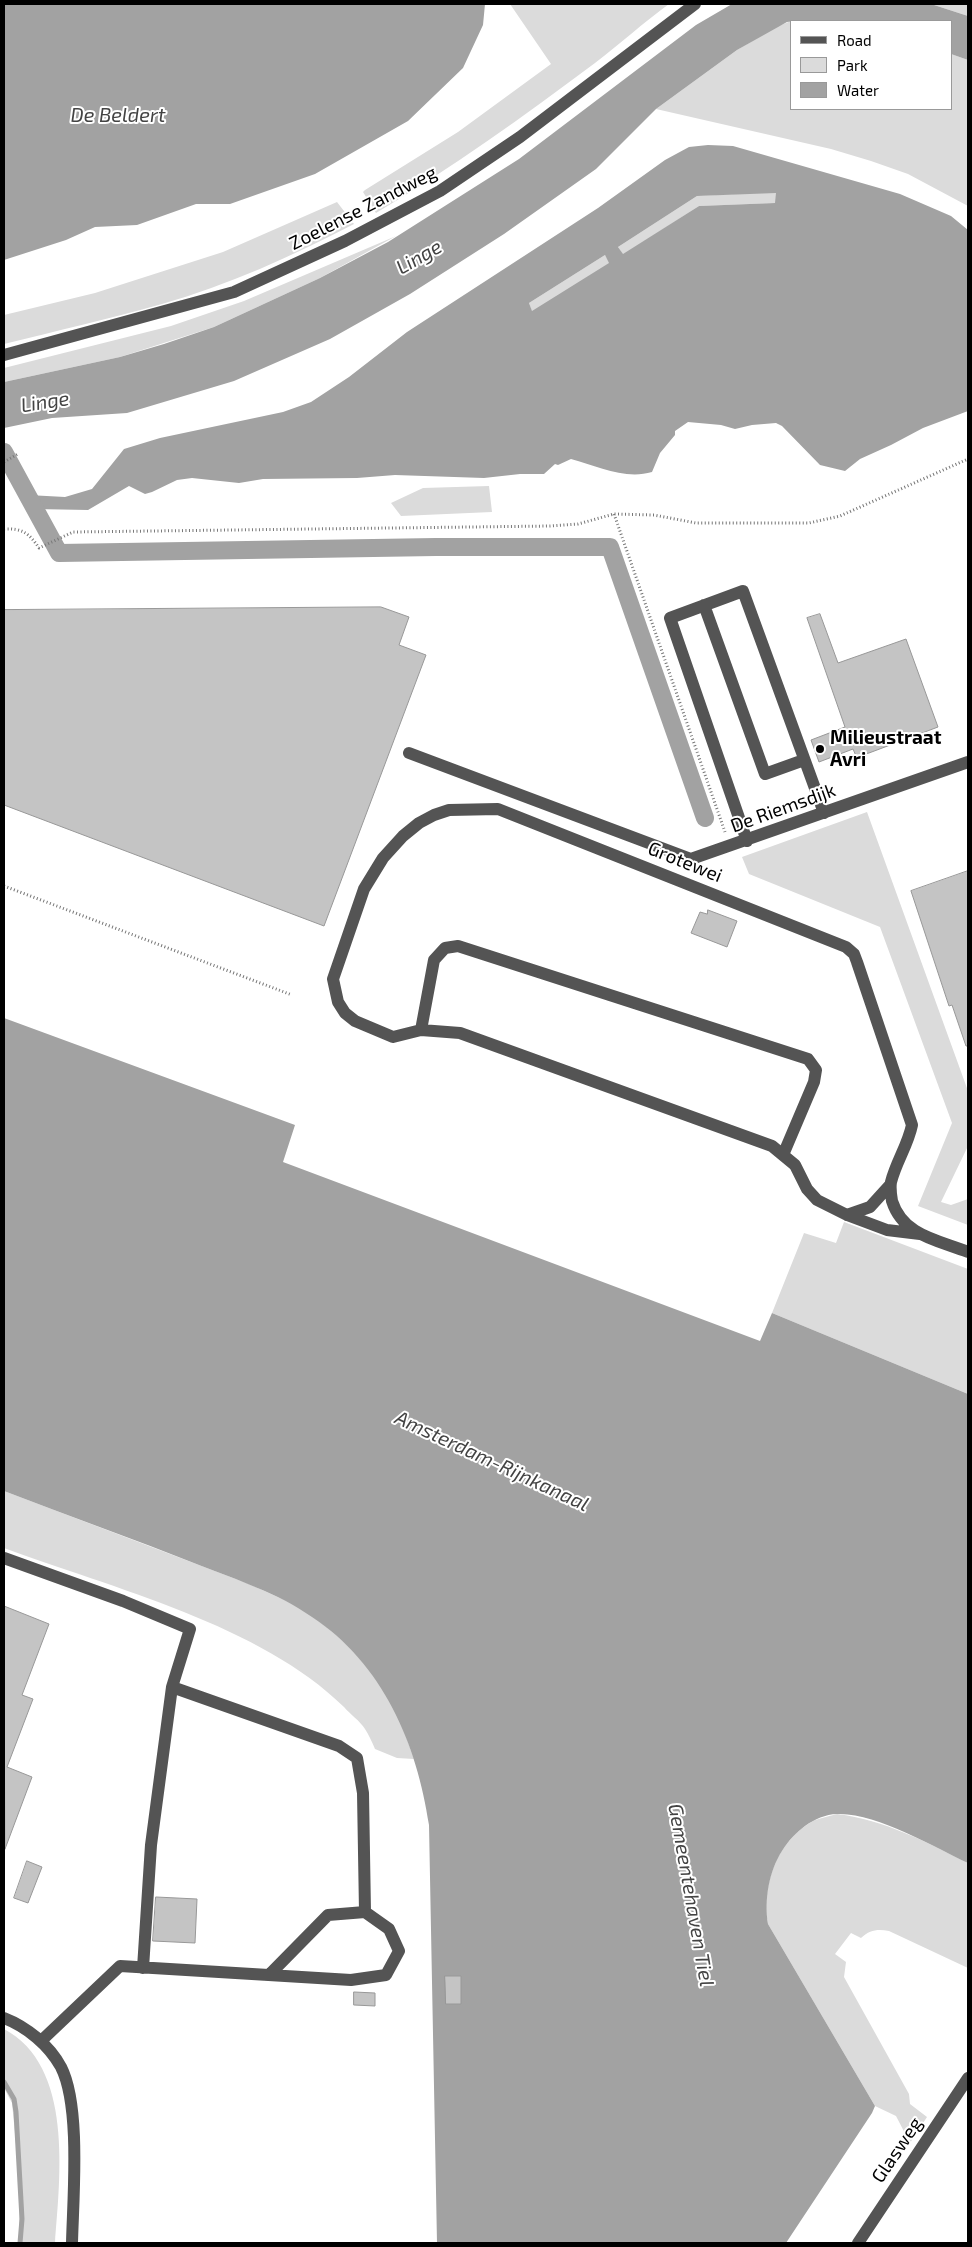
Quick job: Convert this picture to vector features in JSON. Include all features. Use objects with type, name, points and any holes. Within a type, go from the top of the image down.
[{"type":"street","name":"Zoelense Zandweg","points":[[4,355],[234,292],[345,241],[448,186],[520,137],[695,4]]},
{"type":"street","points":[[747,841],[670,618],[704,605],[743,591],[824,813]]},
{"type":"street","points":[[704,605],[764,774],[804,760]]},
{"type":"street","name":"De Riemsdijk","points":[[409,753],[691,859],[747,841],[968,762]]},
{"type":"street","name":"Grotewei","points":[[421,1030],[393,1036],[355,1021],[345,1013],[338,1002],[333,979],[364,889],[384,858],[403,836],[419,823],[449,810],[498,808],[836,942],[854,954],[910,1113],[912,1125],[909,1139],[890,1185],[870,1207],[847,1215]]},
{"type":"street","points":[[783,1155],[814,1082],[816,1070],[808,1059],[458,946],[445,948],[434,960],[421,1030],[460,1033],[772,1146],[795,1165],[807,1189],[817,1200],[847,1215],[887,1230],[920,1234]]},
{"type":"street","points":[[890,1185],[893,1203],[901,1220],[907,1227],[920,1234],[968,1252]]},
{"type":"street","points":[[4,1558],[122,1601],[190,1629],[172,1687],[151,1846],[143,1968]]},
{"type":"street","points":[[172,1687],[339,1746],[357,1758],[363,1793],[365,1912]]},
{"type":"street","points":[[41,2041],[120,1966],[351,1980],[386,1975],[399,1951],[389,1929],[365,1912],[328,1915],[269,1975]]},
{"type":"street","points":[[4,2018],[18,2024],[41,2041],[61,2068],[69,2096],[74,2134],[72,2243]]},
{"type":"street","name":"Glasweg","points":[[858,2243],[968,2078]]},
{"type":"path","points":[[4,462],[18,454]]},
{"type":"path","points":[[4,529],[20,528],[30,535],[39,548],[63,535],[73,532],[550,526],[578,524],[614,514],[654,516],[696,523],[809,523],[840,516],[968,459]]},
{"type":"path","points":[[614,514],[727,848]]},
{"type":"path","points":[[4,886],[292,995]]},
{"type":"green space","points":[[510,4],[669,4],[595,63],[515,122],[460,160],[376,213],[363,192],[365,190],[458,132],[551,64]]},
{"type":"green space","points":[[931,4],[968,4],[968,16]]},
{"type":"green space","points":[[790,21],[790,110],[952,110],[952,54],[968,60],[968,206],[908,174],[871,161],[831,149],[656,109],[737,50],[776,27]]},
{"type":"green space","points":[[776,192],[776,203],[699,206],[623,255],[618,247],[697,196]]},
{"type":"green space","points":[[337,202],[354,224],[260,269],[162,304],[4,344],[4,315],[95,293],[223,252]]},
{"type":"green space","points":[[396,236],[320,278],[214,327],[120,357],[4,382],[4,368],[171,326],[244,301]]},
{"type":"green space","points":[[605,255],[610,263],[532,312],[529,303]]},
{"type":"green space","points":[[489,486],[492,512],[401,516],[391,503],[423,488]]},
{"type":"green space","points":[[867,812],[968,1091],[968,1146],[941,1202],[951,1205],[968,1199],[968,1225],[918,1206],[952,1123],[880,927],[749,874],[742,857]]},
{"type":"green space","points":[[844,1222],[968,1269],[968,1394],[772,1313],[804,1233],[836,1243]]},
{"type":"green space","points":[[4,1491],[249,1584],[282,1599],[314,1617],[352,1650],[384,1690],[400,1719],[414,1759],[397,1758],[375,1749],[360,1723],[344,1707],[310,1678],[271,1653],[228,1631],[183,1612],[4,1548]]},
{"type":"green space","points":[[837,1814],[872,1821],[905,1833],[968,1863],[968,1968],[885,1930],[867,1933],[861,1938],[851,1933],[835,1954],[846,1962],[844,1977],[909,2094],[910,2104],[927,2117],[910,2143],[896,2116],[875,2106],[768,1924],[766,1910],[769,1882],[779,1855],[787,1843],[808,1824]]},
{"type":"green space","points":[[4,2029],[26,2046],[42,2069],[52,2096],[58,2125],[60,2156],[55,2243],[19,2243],[20,2184],[12,2103],[4,2088]]},
{"type":"water","name":"De Beldert","points":[[4,4],[485,4],[483,25],[463,68],[408,121],[315,174],[230,204],[196,204],[137,225],[95,227],[66,240],[4,260]]},
{"type":"water","name":"Linge","points":[[732,4],[931,4],[968,16],[968,60],[952,54],[952,20],[790,20],[737,50],[656,109],[596,169],[504,234],[410,294],[330,339],[234,381],[127,413],[52,418],[4,428],[4,382],[120,357],[164,344],[214,327],[320,278],[388,242],[519,159],[696,25]]},
{"type":"water","points":[[708,145],[733,146],[900,194],[951,216],[968,230],[968,411],[923,428],[860,459],[845,471],[820,465],[782,426],[776,423],[735,429],[721,425],[688,422],[675,431],[675,435],[660,453],[652,472],[642,474],[611,471],[571,459],[558,465],[555,464],[544,474],[520,474],[484,478],[395,475],[357,478],[263,479],[239,483],[192,478],[177,480],[145,494],[129,486],[88,510],[35,509],[28,495],[65,497],[92,489],[124,449],[160,438],[283,412],[311,402],[349,377],[407,332],[598,208],[665,160],[689,147]],"holes":[[[776,193],[775,203],[699,206],[623,254],[618,247],[697,196]],[[605,255],[609,263],[532,311],[529,303]]]},
{"type":"water","points":[[4,1018],[295,1125],[283,1162],[760,1341],[772,1313],[968,1394],[968,1863],[886,1824],[852,1815],[837,1814],[813,1821],[799,1831],[782,1851],[774,1867],[767,1896],[768,1924],[875,2106],[786,2243],[437,2243],[429,1825],[416,1765],[393,1708],[359,1658],[337,1636],[299,1608],[242,1582],[4,1491]]},
{"type":"building","points":[[381,607],[409,617],[399,645],[426,655],[324,926],[4,805],[4,610]]},
{"type":"building","points":[[820,614],[838,663],[906,639],[938,727],[869,753],[856,756],[853,749],[819,762],[811,740],[845,727],[807,618]]},
{"type":"building","points":[[968,871],[968,1046],[966,1046],[952,1005],[949,1006],[911,891]]},
{"type":"building","points":[[708,910],[737,921],[727,947],[691,933],[700,912],[707,914]]},
{"type":"building","points":[[4,1606],[49,1624],[22,1695],[33,1699],[7,1767],[32,1777],[5,1849]]},
{"type":"building","points":[[27,1861],[42,1867],[28,1903],[14,1898]]},
{"type":"building","points":[[156,1897],[197,1899],[195,1943],[153,1941]]},
{"type":"building","points":[[445,1976],[461,1976],[461,2004],[446,2004]]},
{"type":"building","points":[[354,1992],[375,1993],[375,2006],[354,2005]]},
{"type":"waterway","points":[[4,452],[59,553],[436,547],[610,547],[705,818]]},
{"type":"waterway","points":[[4,2082],[14,2099],[16,2112],[22,2219],[20,2243]]},
{"type":"place","name":"Milieustraat Avri","points":[[820,749]]},
{"type":"water label","name":"Amsterdam-Rijnkanaal","points":[[492,1461]]},
{"type":"water label","name":"Gemeentehaven Tiel","points":[[691,1895]]}]
